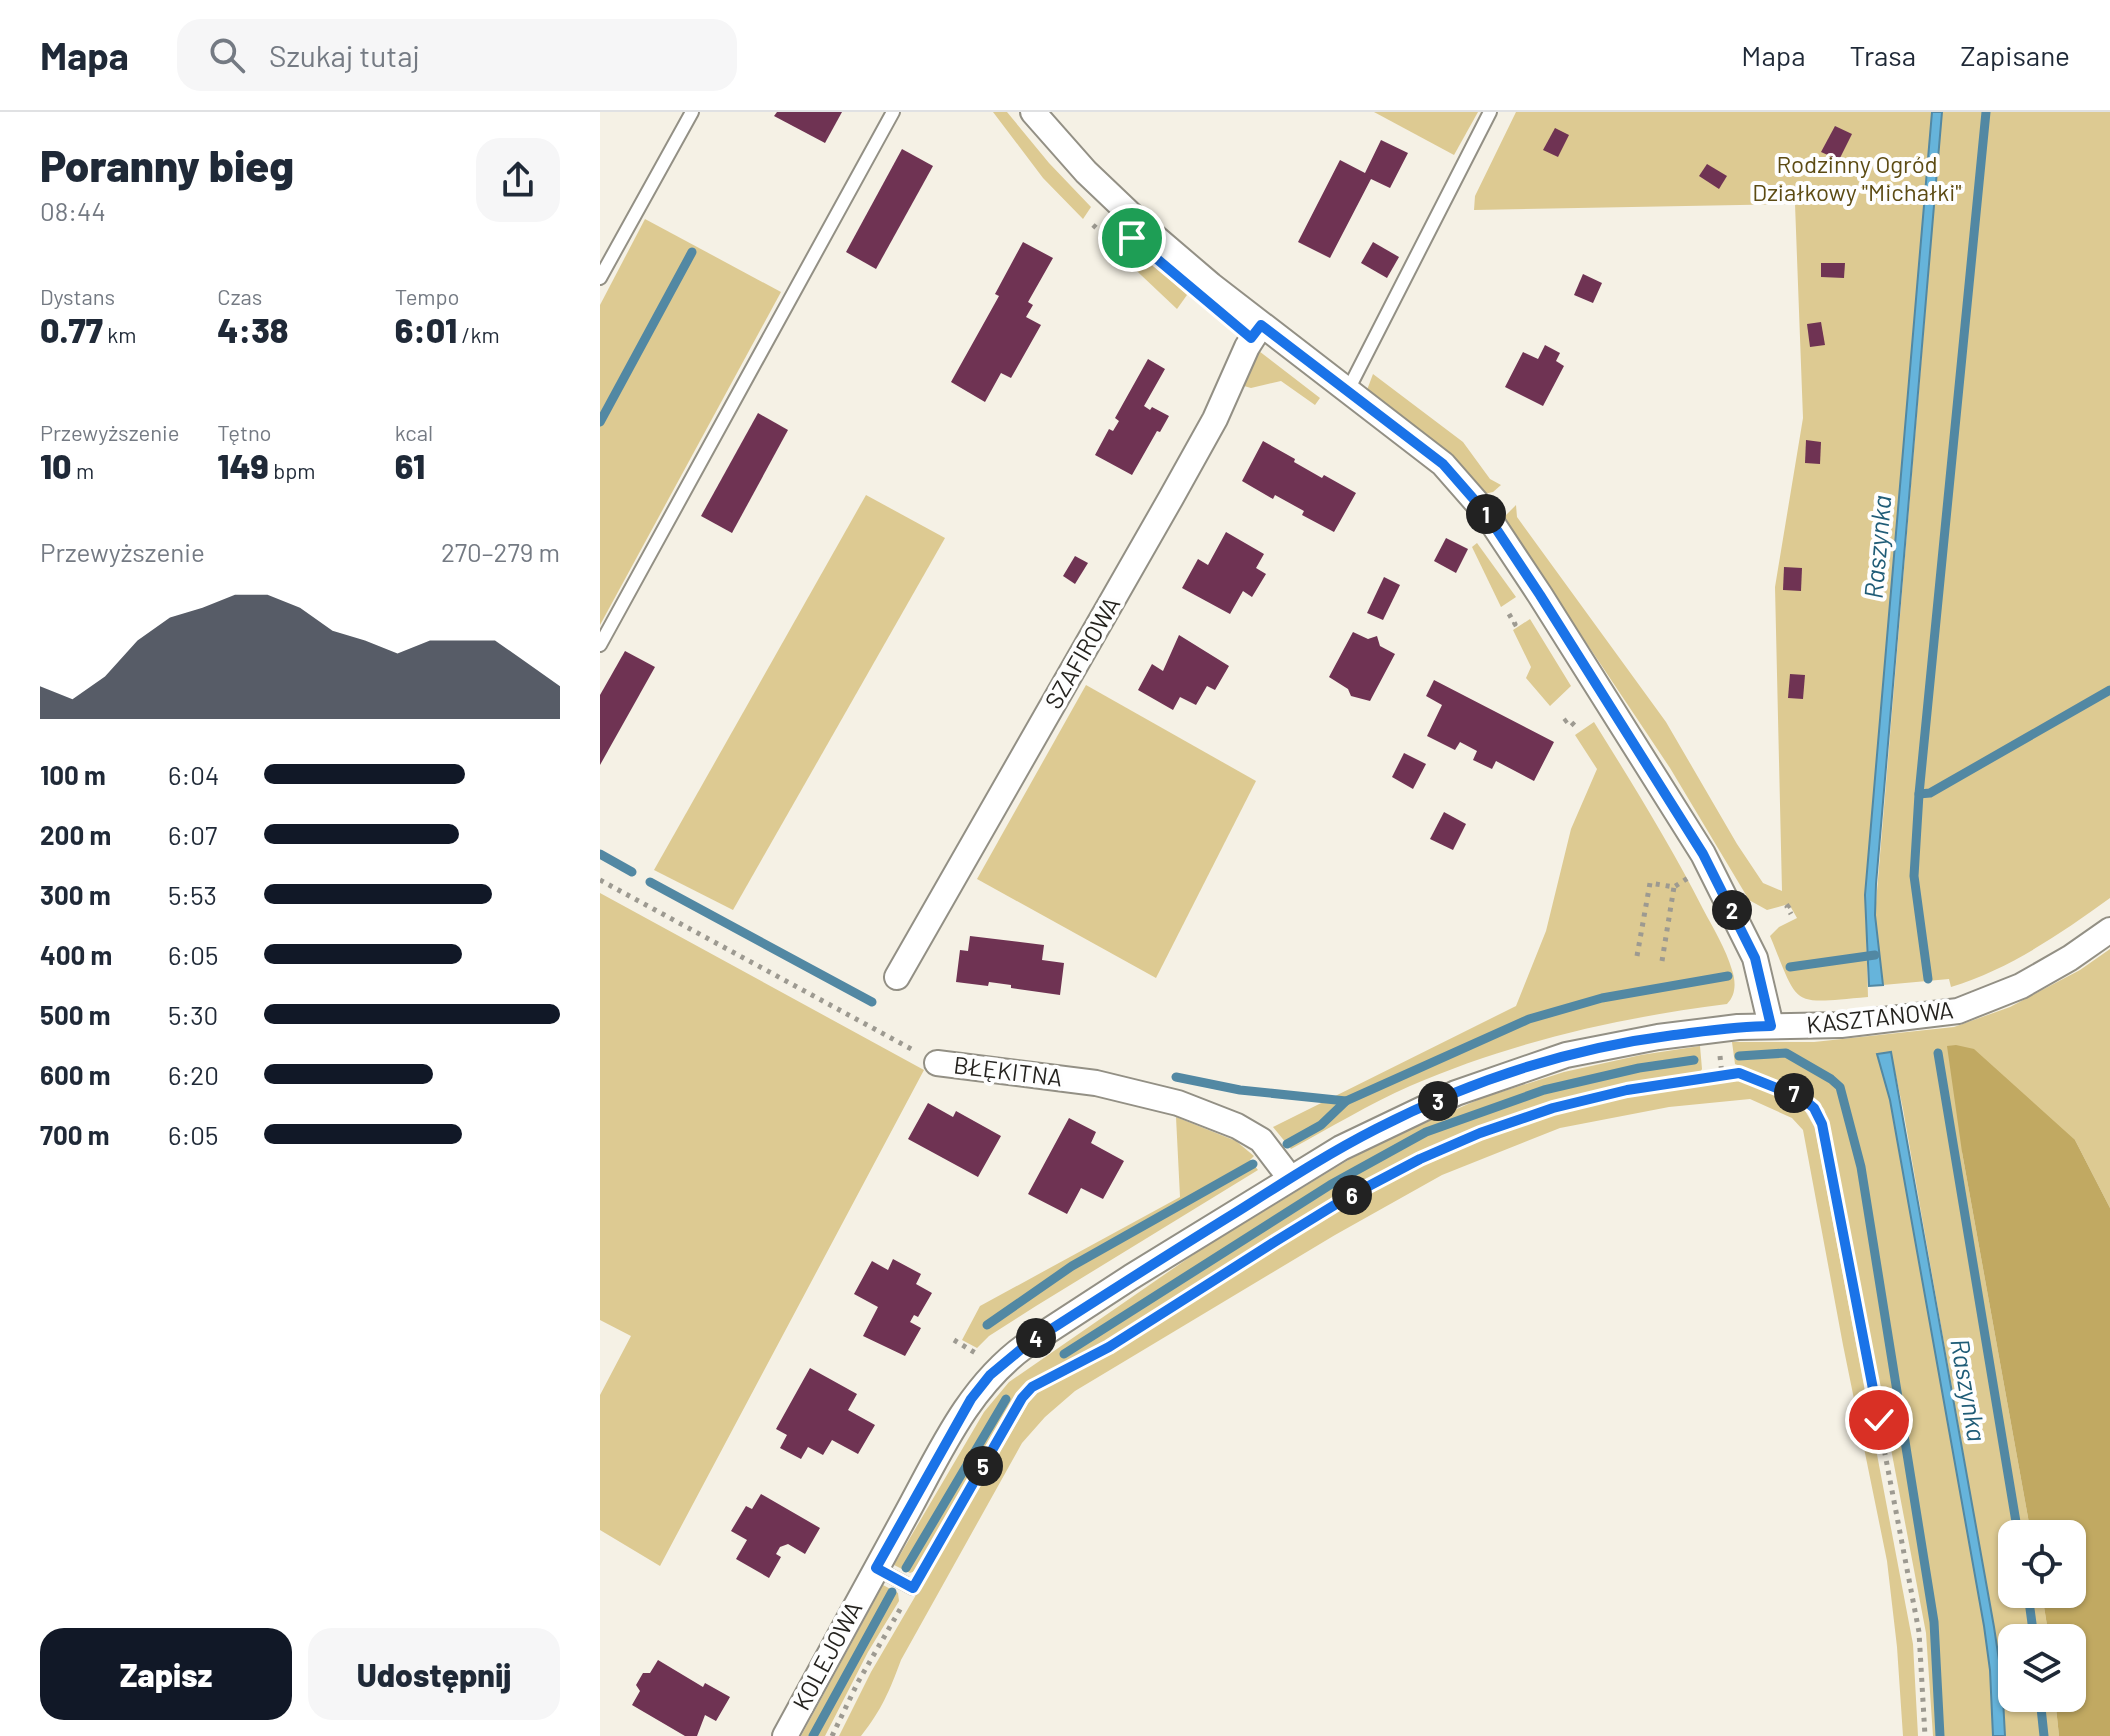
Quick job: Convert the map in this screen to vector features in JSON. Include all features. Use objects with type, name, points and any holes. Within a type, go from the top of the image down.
[{"type":"street","name":"KASZTANOWA","points":[[1033,112],[1116,201],[1211,285],[1443,464],[1485,512],[1681,816],[1720,886],[1755,958],[1771,1026],[1832,1026],[1958,1011],[2021,986],[2110,930]]},
{"type":"street","name":"SZAFIROWA","points":[[897,977],[1171,498],[1215,419],[1247,347],[1261,325]]},
{"type":"street","name":"KOLEJOWA","points":[[785,1736],[971,1399],[990,1375],[1034,1340],[1290,1178],[1353,1141],[1420,1108],[1534,1065],[1600,1047],[1738,1027],[1771,1026]]},
{"type":"street","name":"BŁĘKITNA","points":[[937,1063],[1096,1083],[1178,1103],[1237,1126],[1261,1140],[1290,1178]]},
{"type":"lane","points":[[600,278],[692,112]]},
{"type":"lane","points":[[600,645],[893,112]]},
{"type":"lane","points":[[1348,390],[1490,112]]},
{"type":"lane","points":[[876,1568],[913,1588]]},
{"type":"path","points":[[1093,225],[1102,233],[1100,236]]},
{"type":"path","points":[[1509,614],[1515,624],[1511,626]]},
{"type":"path","points":[[1564,722],[1568,719],[1575,726]]},
{"type":"path","points":[[1662,961],[1674,887],[1691,872]]},
{"type":"path","name":"BŁĘKITNA","points":[[600,880],[937,1063]]},
{"type":"path","points":[[1637,956],[1650,883],[1674,887]]},
{"type":"path","points":[[1790,905],[1787,907],[1791,914]]},
{"type":"path","points":[[832,1736],[858,1682],[1022,1398],[1032,1387],[1109,1347],[1346,1198],[1420,1159],[1480,1133],[1553,1108],[1627,1090],[1739,1073],[1793,1093],[1814,1108],[1822,1124],[1919,1632],[1925,1736]]},
{"type":"path","points":[[954,1340],[978,1354]]},
{"type":"green space","points":[[993,112],[1007,112],[1091,207],[1083,219],[1043,178]]},
{"type":"green space","points":[[1374,112],[1478,112],[1454,155]]},
{"type":"green space","name":"Rodzinny Ogród Działkowy \"Michałki\"","points":[[1516,112],[1932,112],[1865,895],[1868,997],[1810,1000],[1793,989],[1770,936],[1779,927],[1797,918],[1789,904],[1767,910],[1749,900],[1670,768],[1503,518],[1516,505],[1517,517],[1666,722],[1763,883],[1782,891],[1775,587],[1803,418],[1795,204],[1474,210],[1475,196]]},
{"type":"green space","points":[[1942,112],[2110,112],[2110,898],[2014,960],[1951,987],[1949,979],[1883,985],[1875,915]]},
{"type":"green space","points":[[645,219],[781,292],[600,625],[600,305]]},
{"type":"green space","points":[[1112,227],[1187,295],[1177,309],[1104,240]]},
{"type":"green space","points":[[1255,348],[1320,398],[1315,405],[1281,381],[1251,388],[1244,386]]},
{"type":"green space","points":[[1373,374],[1463,442],[1490,479],[1501,485],[1493,492],[1484,494],[1453,455],[1367,390]]},
{"type":"green space","points":[[866,495],[945,538],[733,910],[654,870]]},
{"type":"green space","points":[[1477,543],[1516,597],[1501,607],[1472,547]]},
{"type":"green space","points":[[1530,619],[1571,686],[1550,706],[1526,678],[1531,667],[1513,630]]},
{"type":"green space","points":[[1086,685],[1256,781],[1156,978],[977,879]]},
{"type":"green space","points":[[1594,722],[1664,837],[1723,946],[1734,979],[1734,992],[1730,1000],[1727,1004],[1605,1024],[1526,1044],[1448,1070],[1365,1108],[1291,1149],[1273,1127],[1516,1006],[1546,931],[1571,829],[1597,769],[1575,735]]},
{"type":"green space","points":[[600,893],[924,1070],[660,1566],[600,1530],[600,1395],[631,1336],[600,1320]]},
{"type":"green space","points":[[2110,949],[2110,1208],[2075,1140],[1962,1152],[2028,1520],[1998,1520],[1998,1608],[2044,1608],[2047,1624],[1998,1624],[1998,1652],[1903,1109],[1891,1053],[1877,1055],[1890,1100],[1990,1670],[1993,1736],[1933,1736],[1926,1633],[1830,1128],[1824,1109],[1808,1093],[1735,1064],[1732,1042],[1814,1042],[1954,1027],[2010,1007],[2080,970]]},
{"type":"green space","points":[[1700,1046],[1700,1073],[1603,1090],[1509,1116],[1403,1161],[1317,1208],[1108,1341],[1027,1383],[1019,1391],[915,1571],[910,1573],[894,1565],[984,1412],[1009,1382],[1200,1250],[1350,1159],[1482,1098],[1564,1072]]},
{"type":"green space","points":[[1737,1079],[1803,1107],[1815,1128],[1913,1644],[1918,1736],[1903,1736],[1887,1561],[1803,1130],[1792,1118],[1750,1099],[1669,1107],[1560,1128],[1442,1175],[1335,1235],[1075,1391],[1045,1417],[1022,1443],[901,1660],[884,1700],[868,1727],[861,1736],[839,1736],[871,1672],[1034,1393],[1106,1356],[1284,1243],[1428,1162],[1507,1129],[1595,1103]]},
{"type":"green space","points":[[1176,1117],[1236,1141],[1254,1156],[1250,1160],[1258,1170],[1036,1306],[989,1336],[977,1348],[962,1340],[980,1306],[1180,1197]]},
{"type":"green space","points":[[883,1585],[898,1593],[899,1601],[868,1652],[825,1736],[801,1736]]},
{"type":"green space","points":[[2003,1712],[2056,1712],[2059,1736],[2005,1736]]},
{"type":"shaded area","points":[[1947,1046],[1974,1049],[2075,1140],[2110,1208],[2110,1736],[2059,1736],[2056,1712],[2086,1712],[2086,1624],[2047,1624],[2044,1608],[2086,1608],[2086,1520],[2028,1520],[1962,1152]]},
{"type":"water","points":[[1932,112],[1942,112],[1876,884],[1875,915],[1883,985],[1869,986],[1865,895]]},
{"type":"water","points":[[1891,1052],[1994,1627],[1998,1654],[1998,1712],[2004,1712],[2005,1736],[1993,1736],[1984,1626],[1890,1100],[1877,1054]]},
{"type":"building","points":[[777,112],[842,112],[825,143],[774,116]]},
{"type":"building","points":[[1835,126],[1852,134],[1839,160],[1821,152]]},
{"type":"building","points":[[1555,128],[1569,135],[1558,157],[1543,150]]},
{"type":"building","points":[[1381,140],[1408,153],[1390,188],[1371,179],[1330,258],[1298,242],[1340,160],[1365,173]]},
{"type":"building","points":[[902,149],[933,166],[876,269],[846,252]]},
{"type":"building","points":[[1707,164],[1727,176],[1719,189],[1699,176]]},
{"type":"building","points":[[1023,242],[1053,258],[1028,302],[1033,305],[1026,317],[1041,325],[1011,378],[1001,373],[985,402],[951,382],[999,296],[995,294]]},
{"type":"building","points":[[1373,242],[1399,257],[1387,278],[1361,263]]},
{"type":"building","points":[[1821,263],[1845,263],[1844,278],[1821,277]]},
{"type":"building","points":[[1583,274],[1602,283],[1593,303],[1574,295]]},
{"type":"building","points":[[1821,322],[1825,345],[1810,347],[1807,324]]},
{"type":"building","points":[[1545,345],[1560,353],[1556,361],[1564,366],[1543,406],[1505,387],[1523,352],[1538,359]]},
{"type":"building","points":[[1148,359],[1165,369],[1144,406],[1169,416],[1132,475],[1095,455],[1109,429],[1113,431],[1119,421],[1115,418]]},
{"type":"building","points":[[758,413],[788,430],[732,533],[701,516]]},
{"type":"building","points":[[1806,440],[1821,442],[1820,464],[1805,463]]},
{"type":"building","points":[[1263,441],[1322,478],[1324,475],[1356,493],[1334,532],[1302,515],[1304,511],[1275,495],[1273,499],[1242,481]]},
{"type":"building","points":[[1226,532],[1264,554],[1256,568],[1266,574],[1252,597],[1243,591],[1230,614],[1182,588],[1198,559],[1208,565]]},
{"type":"building","points":[[1446,538],[1468,549],[1456,573],[1434,561]]},
{"type":"building","points":[[1075,556],[1088,563],[1075,584],[1063,576]]},
{"type":"building","points":[[1784,567],[1802,568],[1801,591],[1783,590]]},
{"type":"building","points":[[1384,577],[1400,585],[1383,620],[1367,613]]},
{"type":"building","points":[[1353,632],[1368,639],[1377,636],[1380,646],[1395,654],[1370,701],[1351,696],[1348,689],[1329,677]]},
{"type":"building","points":[[1179,635],[1229,666],[1215,690],[1207,686],[1196,705],[1180,697],[1173,710],[1138,690],[1152,664],[1163,671]]},
{"type":"building","points":[[625,651],[655,667],[600,765],[600,695]]},
{"type":"building","points":[[1790,674],[1805,675],[1803,699],[1788,698]]},
{"type":"building","points":[[1434,680],[1554,742],[1534,781],[1496,761],[1492,769],[1473,760],[1477,751],[1460,742],[1455,750],[1427,736],[1442,705],[1426,696]]},
{"type":"building","points":[[1404,753],[1426,764],[1413,789],[1392,777]]},
{"type":"building","points":[[1444,812],[1466,824],[1453,850],[1430,839]]},
{"type":"building","points":[[970,936],[1044,945],[1042,960],[1064,963],[1060,995],[989,982],[988,986],[956,982],[960,950],[968,951]]},
{"type":"building","points":[[928,1103],[953,1117],[956,1111],[1001,1136],[978,1177],[908,1139]]},
{"type":"building","points":[[1069,1118],[1096,1132],[1091,1143],[1124,1161],[1103,1199],[1081,1188],[1067,1214],[1028,1194]]},
{"type":"building","points":[[893,1259],[921,1274],[916,1284],[932,1293],[918,1317],[914,1315],[910,1322],[921,1328],[905,1356],[863,1336],[878,1307],[854,1294],[872,1261],[888,1270]]},
{"type":"building","points":[[810,1368],[857,1394],[848,1410],[875,1425],[858,1454],[832,1440],[823,1455],[808,1447],[801,1459],[780,1448],[787,1435],[776,1429]]},
{"type":"building","points":[[761,1494],[820,1528],[805,1554],[788,1544],[780,1547],[776,1554],[781,1557],[769,1578],[736,1559],[747,1540],[731,1531],[746,1506],[752,1509]]},
{"type":"building","points":[[658,1660],[703,1687],[705,1683],[730,1697],[716,1721],[705,1715],[697,1736],[685,1736],[632,1705],[640,1691],[636,1685],[643,1673],[650,1673]]},
{"type":"waterway","points":[[1928,979],[1914,876],[1919,794],[1986,112]]},
{"type":"waterway","points":[[600,422],[692,252]]},
{"type":"waterway","points":[[1919,794],[1930,793],[2110,690]]},
{"type":"waterway","points":[[600,854],[632,872]]},
{"type":"waterway","points":[[650,882],[872,1002]]},
{"type":"waterway","points":[[1790,967],[1875,955]]},
{"type":"waterway","points":[[1287,1144],[1321,1125],[1346,1101],[1529,1019],[1602,998],[1728,976]]},
{"type":"waterway","points":[[1739,1056],[1786,1053],[1840,1087],[1861,1167],[1934,1622],[1940,1736]]},
{"type":"waterway","name":"Raszynka","points":[[1938,1053],[2016,1520]]},
{"type":"waterway","points":[[1064,1354],[1330,1185],[1426,1132],[1544,1090],[1639,1068],[1694,1060]]},
{"type":"waterway","points":[[1176,1077],[1240,1090],[1346,1101]]},
{"type":"waterway","points":[[987,1325],[1072,1266],[1253,1164]]},
{"type":"waterway","points":[[906,1568],[1006,1399]]},
{"type":"waterway","points":[[813,1736],[892,1592]]},
{"type":"waterway","points":[[2030,1608],[2032,1624]]},
{"type":"waterway","points":[[2041,1712],[2044,1736]]},
{"type":"route","points":[[1132,238],[1251,338],[1261,325],[1443,464],[1485,512],[1703,854],[1755,958],[1771,1026],[1658,1037],[1600,1047],[1534,1065],[1420,1108],[1290,1178],[1025,1346],[990,1375],[971,1399],[876,1568],[913,1588],[1022,1398],[1032,1387],[1109,1347],[1346,1198],[1420,1159],[1480,1133],[1553,1108],[1664,1083],[1739,1073],[1793,1093],[1814,1108],[1822,1124],[1879,1420]]}]
